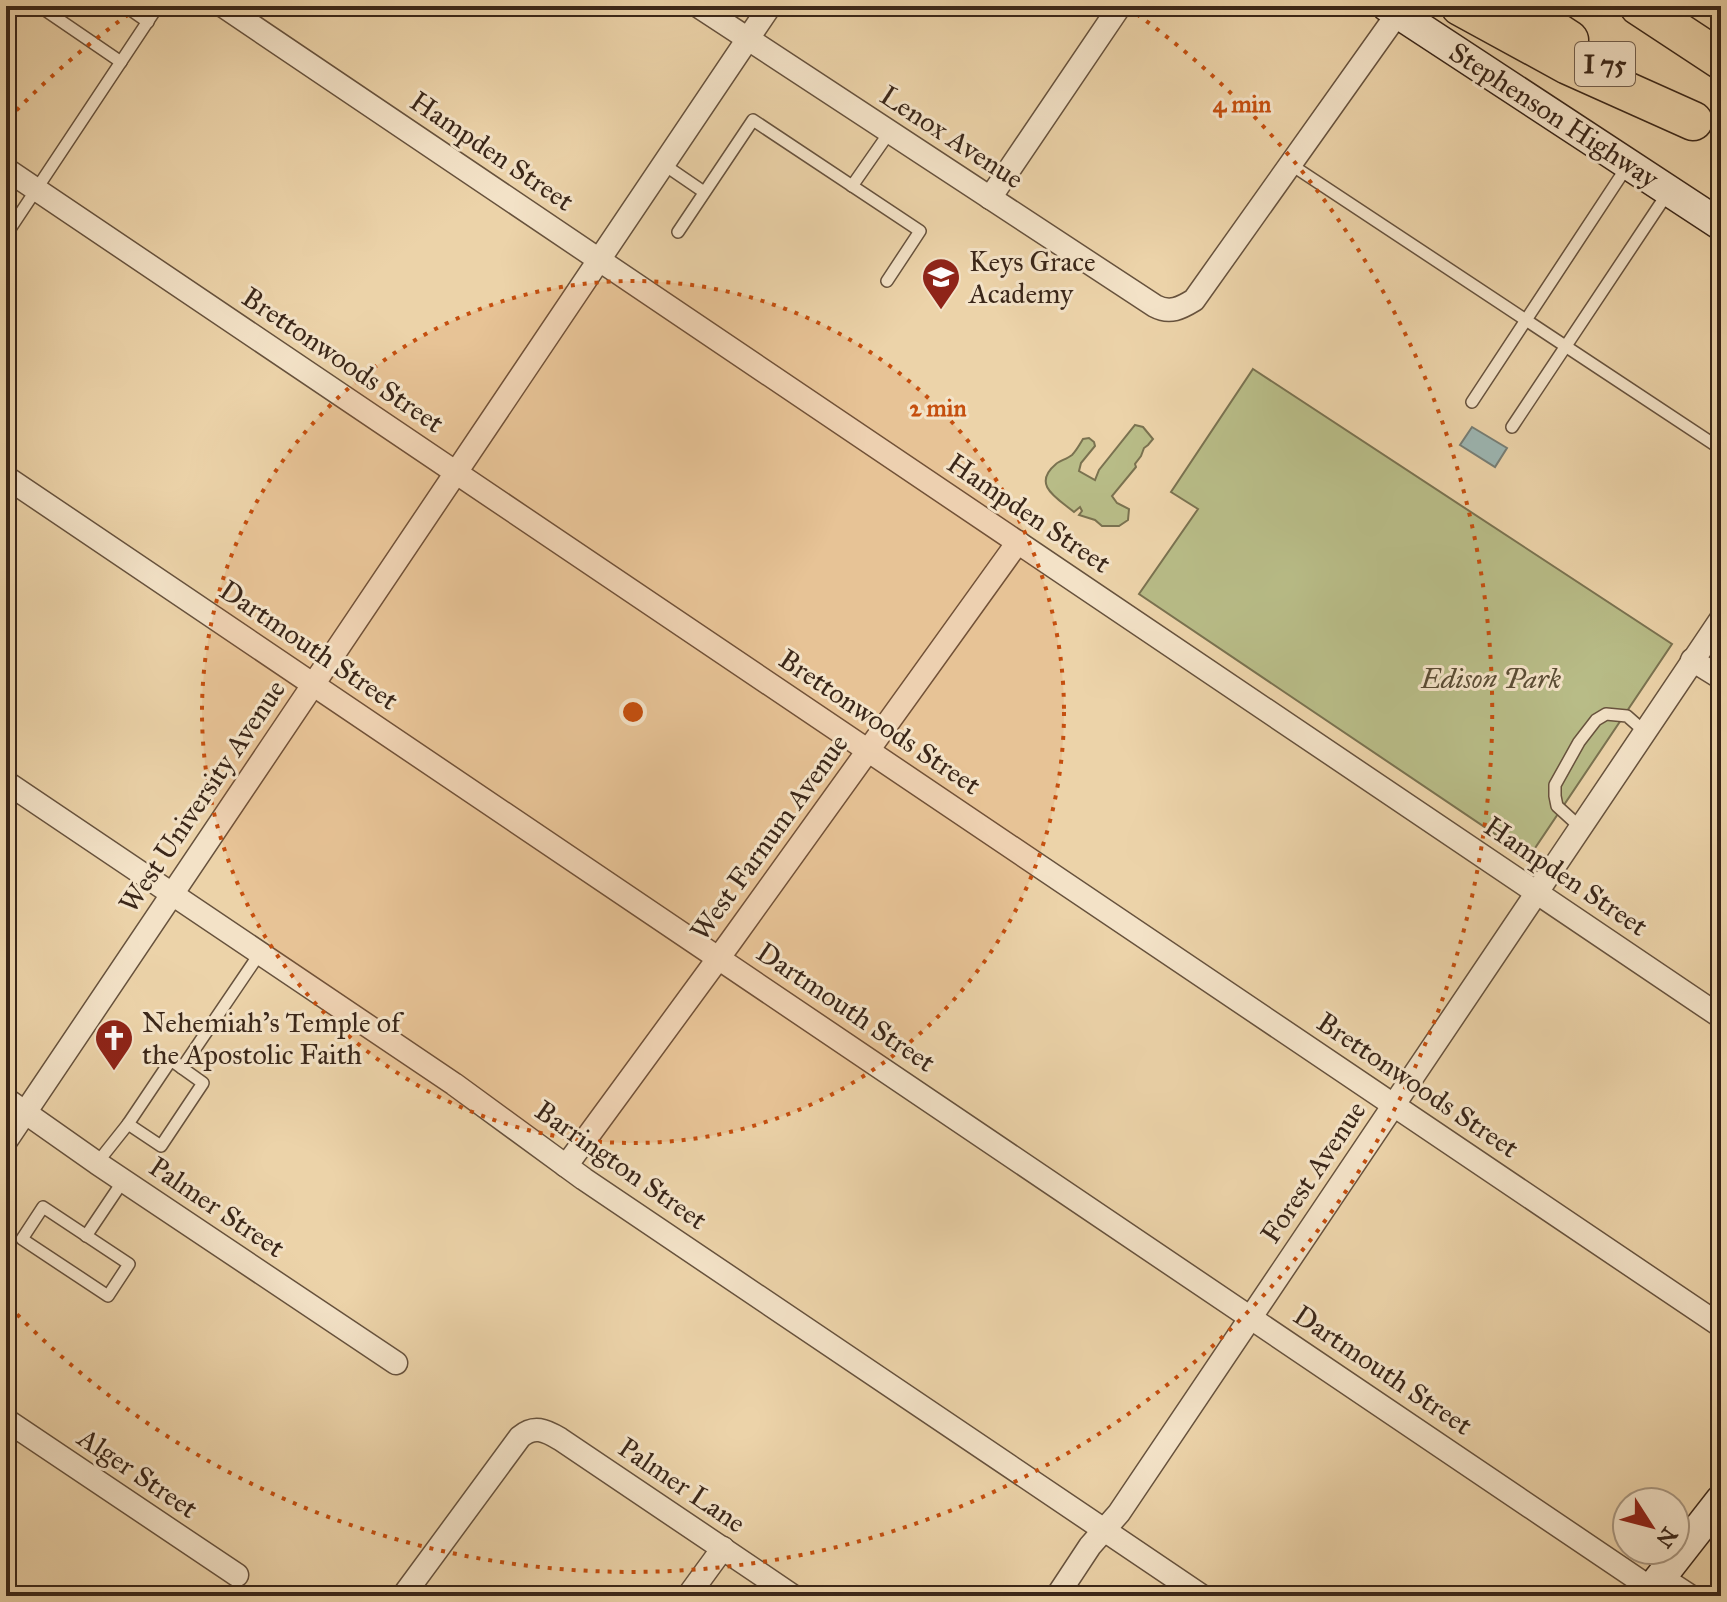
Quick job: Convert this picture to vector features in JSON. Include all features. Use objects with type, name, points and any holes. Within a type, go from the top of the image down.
[{"type":"highway","points":[[1460,6],[1568,65],[1707,131]]},
{"type":"highway","name":"I 75","points":[[1517,6],[1707,131]]},
{"type":"highway","name":"I 75","points":[[1639,6],[1721,60]]},
{"type":"main road","name":"Stephenson Highway","points":[[1392,10],[1721,225]]},
{"type":"main road","points":[[1653,1587],[1721,1500]]},
{"type":"street","name":"Hampden Street","points":[[223,6],[1721,1017]]},
{"type":"street","name":"Lenox Avenue","points":[[698,6],[1155,306],[1168,310],[1182,308],[1194,300],[1289,164]]},
{"type":"street","name":"West University Avenue","points":[[6,1141],[770,6]]},
{"type":"street","points":[[990,198],[1120,6]]},
{"type":"street","points":[[1289,164],[1392,10]]},
{"type":"street","name":"Brettonwoods Street","points":[[6,169],[1721,1326]]},
{"type":"street","name":"Dartmouth Street","points":[[6,477],[1653,1587],[1690,1596]]},
{"type":"street","name":"West Farnum Avenue","points":[[566,1166],[1018,542]]},
{"type":"street","name":"Forest Avenue","points":[[1057,1596],[1104,1529],[1119,1513],[1721,619]]},
{"type":"street","points":[[1692,660],[1721,678]]},
{"type":"street","name":"Barrington Street","points":[[6,782],[454,1084],[566,1166],[1202,1596]]},
{"type":"street","name":"Palmer Street","points":[[6,1099],[396,1363]]},
{"type":"street","name":"Alger Street","points":[[6,1420],[237,1575]]},
{"type":"street","name":"Palmer Lane","points":[[403,1596],[520,1437],[535,1429],[560,1439],[793,1596]]},
{"type":"street","points":[[688,1596],[723,1548]]},
{"type":"lane","points":[[39,6],[121,62]]},
{"type":"lane","points":[[125,6],[148,22]]},
{"type":"lane","points":[[8,227],[158,6]]},
{"type":"lane","points":[[678,232],[753,120],[920,231],[887,281]]},
{"type":"lane","points":[[852,186],[889,133]]},
{"type":"lane","points":[[663,164],[704,192]]},
{"type":"lane","points":[[1289,164],[1721,449]]},
{"type":"lane","points":[[1472,402],[1628,165]]},
{"type":"lane","points":[[1512,427],[1669,191]]},
{"type":"lane","points":[[1580,827],[1557,806],[1555,796],[1555,785],[1579,742],[1596,720],[1606,714],[1627,716],[1644,731]]},
{"type":"lane","points":[[182,1068],[260,953]]},
{"type":"lane","points":[[97,1163],[128,1124],[171,1060],[203,1083],[161,1146],[128,1124]]},
{"type":"lane","points":[[86,1236],[123,1181]]},
{"type":"lane","points":[[43,1207],[86,1236],[129,1264],[108,1296],[22,1239],[43,1207]]},
{"type":"green space","name":"Edison Park","points":[[1253,369],[1672,644],[1529,857],[1139,594],[1198,509],[1171,492]]},
{"type":"green space","points":[[1135,425],[1143,427],[1153,439],[1144,448],[1136,467],[1112,496],[1117,503],[1129,509],[1128,520],[1119,526],[1102,526],[1079,515],[1082,511],[1080,507],[1074,512],[1049,491],[1046,478],[1049,472],[1057,463],[1072,455],[1083,439],[1089,438],[1095,446],[1081,463],[1079,471],[1095,480],[1099,470]]},
{"type":"water","points":[[1472,427],[1507,448],[1495,467],[1460,445]]},
{"type":"place","name":"Keys Grace Academy","points":[[941,311]]},
{"type":"place","name":"Nehemiah's Temple of the Apostolic Faith","points":[[114,1072]]}]
